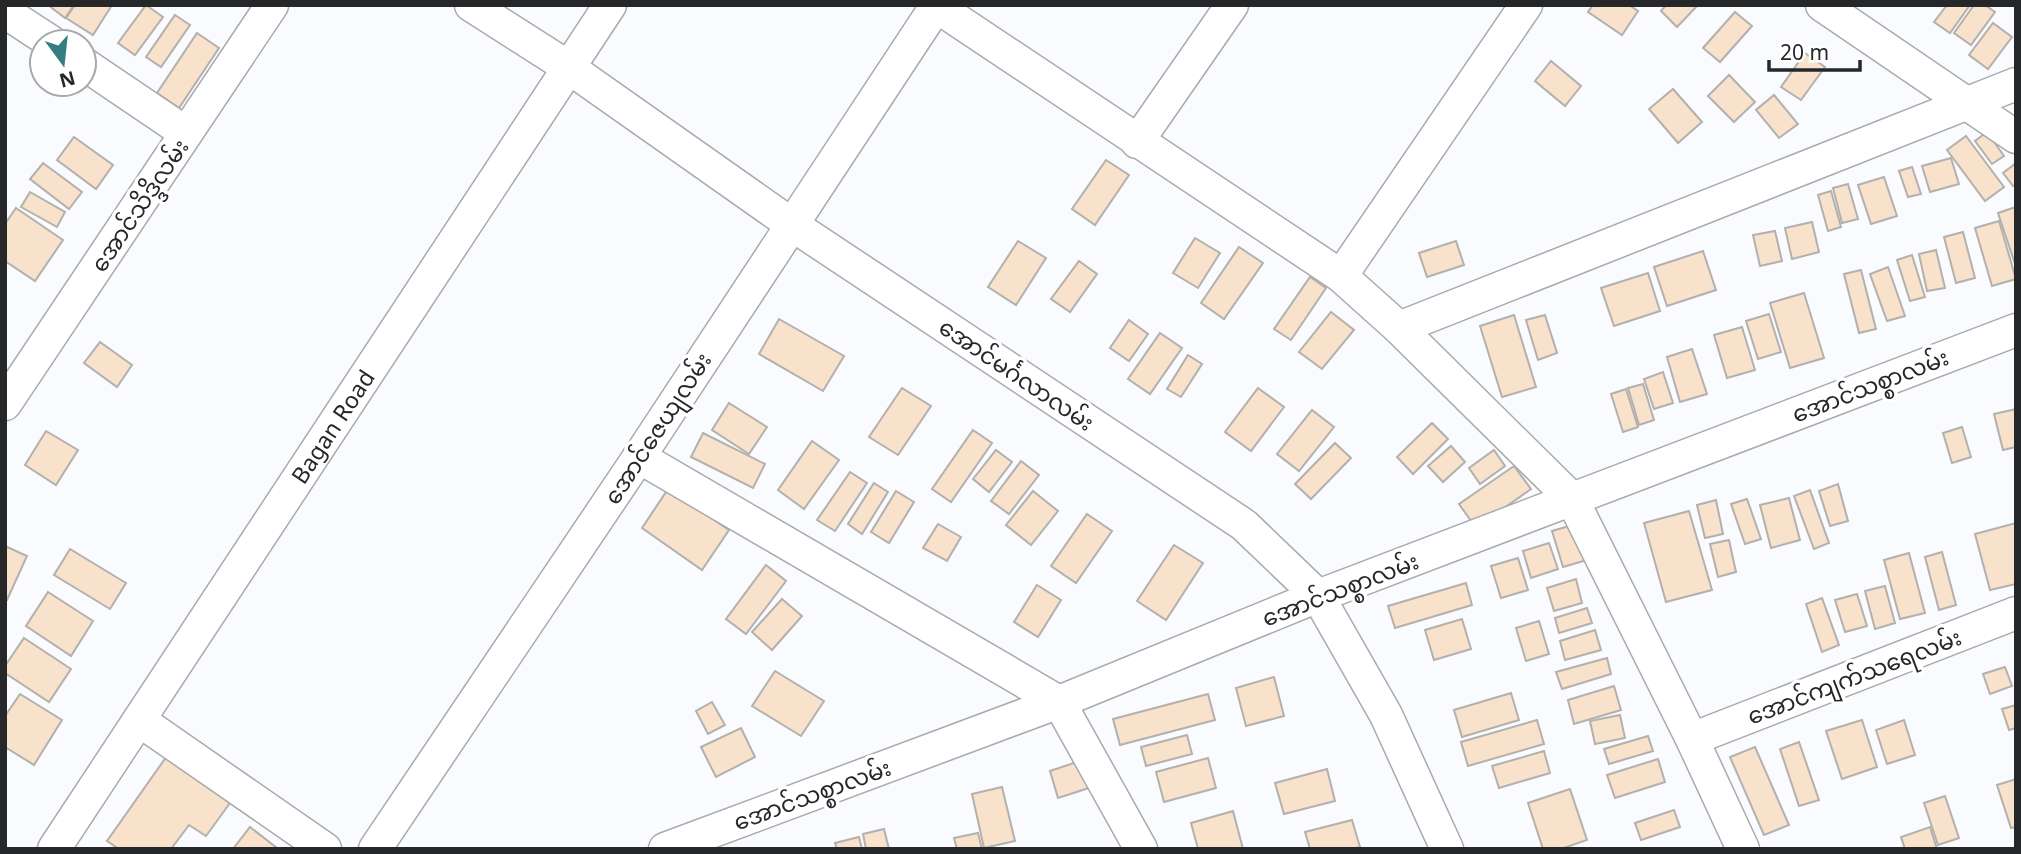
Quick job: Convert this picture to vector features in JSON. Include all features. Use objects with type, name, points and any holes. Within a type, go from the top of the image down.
[{"type":"street","name":"အောင်သိဒ္ဒိလမ်း","points":[[5,404],[272,5]]},
{"type":"street","name":"အောင်မင်္ဂလာလမ်း","points":[[471,5],[568,67],[791,224],[1244,525],[1318,596],[1386,715],[1447,849]]},
{"type":"street","name":"Bagan Road","points":[[54,849],[610,5]]},
{"type":"street","points":[[1138,142],[1232,5]]},
{"type":"street","points":[[1341,276],[1526,5]]},
{"type":"street","points":[[936,6],[1341,276],[1399,328],[1572,499],[1692,738],[1743,849]]},
{"type":"street","name":"အောင်ဇေယျလမ်း","points":[[375,849],[639,457],[936,6]]},
{"type":"street","points":[[1824,6],[2016,137]]},
{"type":"street","points":[[5,12],[30,28]]},
{"type":"street","points":[[98,73],[186,133]]},
{"type":"street","points":[[1399,328],[2016,84]]},
{"type":"street","name":"အောင်သစ္စာလမ်း","points":[[665,849],[1059,702],[1318,596],[2016,330]]},
{"type":"street","points":[[639,457],[1059,702],[1141,849]]},
{"type":"street","name":"အောင်ကျက်သရေလမ်း","points":[[1692,738],[2015,616]]},
{"type":"street","points":[[139,720],[325,849]]},
{"type":"building","points":[[48,5],[74,5],[65,18]]},
{"type":"building","points":[[75,5],[112,5],[97,28],[82,28],[66,18]]},
{"type":"building","points":[[146,5],[163,17],[135,55],[118,43]]},
{"type":"building","points":[[1593,5],[1629,5],[1638,11],[1622,35],[1588,12]]},
{"type":"building","points":[[1666,5],[1698,5],[1677,27],[1661,11]]},
{"type":"building","points":[[1947,5],[1970,5],[1950,33],[1934,22]]},
{"type":"building","points":[[1974,5],[1985,5],[1995,12],[1971,45],[1954,33]]},
{"type":"building","points":[[1735,12],[1752,26],[1720,62],[1703,48]]},
{"type":"building","points":[[175,15],[190,25],[161,67],[146,57]]},
{"type":"building","points":[[1993,23],[2012,37],[1988,69],[1969,55]]},
{"type":"building","points":[[197,33],[219,48],[179,108],[157,93]]},
{"type":"building","points":[[1805,53],[1825,67],[1801,100],[1781,87]]},
{"type":"building","points":[[1551,61],[1581,86],[1565,106],[1535,81]]},
{"type":"building","points":[[1729,75],[1755,102],[1734,122],[1708,96]]},
{"type":"building","points":[[1673,89],[1702,122],[1678,143],[1649,109]]},
{"type":"building","points":[[1774,95],[1798,124],[1779,138],[1756,110]]},
{"type":"building","points":[[1987,132],[2004,156],[1992,164],[1975,141]]},
{"type":"building","points":[[1966,136],[2004,187],[1985,201],[1947,150]]},
{"type":"building","points":[[74,137],[113,165],[96,189],[57,160]]},
{"type":"building","points":[[1951,158],[1959,184],[1930,192],[1922,166]]},
{"type":"building","points":[[1106,160],[1129,175],[1095,225],[1072,209]]},
{"type":"building","points":[[43,163],[82,192],[69,209],[30,179]]},
{"type":"building","points":[[2016,163],[2016,184],[2013,186],[2003,173]]},
{"type":"building","points":[[1912,167],[1921,194],[1908,197],[1899,171]]},
{"type":"building","points":[[1884,177],[1897,216],[1871,224],[1858,185]]},
{"type":"building","points":[[1848,184],[1858,219],[1842,223],[1833,188]]},
{"type":"building","points":[[1831,191],[1841,227],[1828,231],[1818,195]]},
{"type":"building","points":[[30,192],[65,212],[57,227],[21,207]]},
{"type":"building","points":[[2016,207],[2016,267],[1998,213]]},
{"type":"building","points":[[16,208],[63,240],[35,281],[5,261],[5,224]]},
{"type":"building","points":[[1999,221],[2016,279],[1992,286],[1975,228]]},
{"type":"building","points":[[1812,222],[1819,252],[1792,259],[1785,228]]},
{"type":"building","points":[[1775,231],[1782,261],[1760,266],[1753,235]]},
{"type":"building","points":[[1963,232],[1975,278],[1956,283],[1944,237]]},
{"type":"building","points":[[1195,238],[1220,253],[1198,288],[1173,273]]},
{"type":"building","points":[[1018,241],[1046,258],[1016,305],[988,287]]},
{"type":"building","points":[[1456,241],[1464,265],[1427,277],[1419,253]]},
{"type":"building","points":[[1239,247],[1263,263],[1224,319],[1201,303]]},
{"type":"building","points":[[1936,250],[1945,288],[1927,291],[1919,254]]},
{"type":"building","points":[[1703,251],[1716,290],[1667,306],[1654,267]]},
{"type":"building","points":[[1912,255],[1925,297],[1910,301],[1897,260]]},
{"type":"building","points":[[1079,261],[1097,274],[1070,312],[1051,299]]},
{"type":"building","points":[[1888,267],[1905,316],[1887,321],[1870,274]]},
{"type":"building","points":[[1861,270],[1876,329],[1859,333],[1844,274]]},
{"type":"building","points":[[1648,273],[1660,311],[1614,326],[1601,288]]},
{"type":"building","points":[[1310,277],[1326,288],[1291,340],[1274,329]]},
{"type":"building","points":[[1804,293],[1824,358],[1790,368],[1770,303]]},
{"type":"building","points":[[1331,312],[1354,330],[1322,369],[1299,352]]},
{"type":"building","points":[[1769,314],[1781,352],[1758,359],[1746,321]]},
{"type":"building","points":[[1514,315],[1536,387],[1502,397],[1480,326]]},
{"type":"building","points":[[1545,315],[1557,353],[1538,360],[1526,320]]},
{"type":"building","points":[[779,319],[844,356],[823,391],[759,354]]},
{"type":"building","points":[[1129,320],[1148,334],[1129,361],[1110,348]]},
{"type":"building","points":[[1742,327],[1755,370],[1727,378],[1714,335]]},
{"type":"building","points":[[1160,333],[1182,348],[1150,394],[1128,379]]},
{"type":"building","points":[[100,342],[132,365],[117,387],[84,363]]},
{"type":"building","points":[[1692,349],[1707,394],[1680,402],[1667,357]]},
{"type":"building","points":[[1188,355],[1202,364],[1181,397],[1167,389]]},
{"type":"building","points":[[1663,372],[1673,403],[1654,409],[1644,379]]},
{"type":"building","points":[[1643,384],[1654,420],[1639,425],[1628,388]]},
{"type":"building","points":[[902,388],[931,406],[898,455],[869,437]]},
{"type":"building","points":[[1258,388],[1284,407],[1251,451],[1225,432]]},
{"type":"building","points":[[1626,389],[1638,427],[1623,432],[1611,394]]},
{"type":"building","points":[[729,403],[767,427],[749,454],[712,430]]},
{"type":"building","points":[[2016,409],[2016,447],[2003,450],[1994,414]]},
{"type":"building","points":[[1312,410],[1334,427],[1299,471],[1277,454]]},
{"type":"building","points":[[1432,423],[1448,439],[1413,474],[1397,457]]},
{"type":"building","points":[[1962,427],[1971,457],[1952,463],[1943,433]]},
{"type":"building","points":[[973,430],[992,443],[951,502],[932,489]]},
{"type":"building","points":[[46,431],[78,450],[56,485],[25,465]]},
{"type":"building","points":[[703,433],[765,464],[753,488],[691,457]]},
{"type":"building","points":[[812,441],[839,460],[804,509],[778,490]]},
{"type":"building","points":[[1335,443],[1351,458],[1311,499],[1295,484]]},
{"type":"building","points":[[1451,446],[1465,462],[1443,482],[1428,466]]},
{"type":"building","points":[[996,450],[1012,462],[989,492],[973,479]]},
{"type":"building","points":[[1494,450],[1505,466],[1480,484],[1469,468]]},
{"type":"building","points":[[1021,461],[1039,475],[1009,514],[991,501]]},
{"type":"building","points":[[1514,466],[1531,489],[1476,528],[1459,504]]},
{"type":"building","points":[[850,472],[867,483],[835,531],[817,520]]},
{"type":"building","points":[[874,483],[888,492],[862,534],[848,524]]},
{"type":"building","points":[[1838,484],[1848,521],[1830,526],[1819,491]]},
{"type":"building","points":[[668,489],[729,530],[702,570],[642,528]]},
{"type":"building","points":[[1810,490],[1829,543],[1814,549],[1794,496]]},
{"type":"building","points":[[896,491],[914,502],[889,543],[871,532]]},
{"type":"building","points":[[1033,491],[1058,511],[1031,545],[1006,525]]},
{"type":"building","points":[[1789,498],[1800,540],[1771,548],[1760,505]]},
{"type":"building","points":[[1747,499],[1761,539],[1745,544],[1731,504]]},
{"type":"building","points":[[1716,500],[1723,534],[1705,538],[1697,505]]},
{"type":"building","points":[[1689,511],[1712,590],[1666,602],[1644,523]]},
{"type":"building","points":[[1087,514],[1112,531],[1076,583],[1051,566]]},
{"type":"building","points":[[2016,523],[2016,584],[1990,590],[1975,534]]},
{"type":"building","points":[[938,524],[961,537],[947,561],[923,548]]},
{"type":"building","points":[[1576,524],[1587,560],[1563,567],[1552,531]]},
{"type":"building","points":[[1729,540],[1736,572],[1718,577],[1710,544]]},
{"type":"building","points":[[1549,543],[1558,569],[1531,578],[1523,551]]},
{"type":"building","points":[[1174,545],[1203,563],[1166,620],[1137,601]]},
{"type":"building","points":[[5,546],[27,556],[7,600],[5,600]]},
{"type":"building","points":[[70,549],[126,583],[110,609],[54,575]]},
{"type":"building","points":[[1942,552],[1956,605],[1939,610],[1925,557]]},
{"type":"building","points":[[1909,553],[1925,613],[1900,619],[1884,560]]},
{"type":"building","points":[[1518,558],[1528,590],[1501,598],[1491,566]]},
{"type":"building","points":[[766,565],[786,581],[746,634],[726,619]]},
{"type":"building","points":[[1576,579],[1582,603],[1554,611],[1547,588]]},
{"type":"building","points":[[1466,583],[1472,605],[1395,628],[1388,606]]},
{"type":"building","points":[[1037,585],[1061,600],[1038,637],[1014,622]]},
{"type":"building","points":[[1885,586],[1895,623],[1875,629],[1865,591]]},
{"type":"building","points":[[48,592],[93,621],[71,656],[26,626]]},
{"type":"building","points":[[1857,594],[1867,626],[1845,632],[1835,600]]},
{"type":"building","points":[[1822,598],[1839,645],[1822,652],[1806,604]]},
{"type":"building","points":[[782,599],[802,616],[772,650],[752,632]]},
{"type":"building","points":[[1587,608],[1592,623],[1559,633],[1555,618]]},
{"type":"building","points":[[1462,619],[1471,649],[1434,660],[1425,630]]},
{"type":"building","points":[[1539,621],[1549,654],[1526,661],[1516,628]]},
{"type":"building","points":[[1595,630],[1601,650],[1565,660],[1560,641]]},
{"type":"building","points":[[24,638],[71,669],[49,702],[5,673],[5,666]]},
{"type":"building","points":[[1607,658],[1611,674],[1562,689],[1556,672]]},
{"type":"building","points":[[2005,667],[2012,686],[1990,694],[1983,674]]},
{"type":"building","points":[[775,671],[824,701],[801,736],[752,706]]},
{"type":"building","points":[[1274,677],[1284,716],[1246,726],[1236,688]]},
{"type":"building","points":[[1614,686],[1621,710],[1574,724],[1568,700]]},
{"type":"building","points":[[1511,693],[1519,720],[1462,737],[1454,710]]},
{"type":"building","points":[[20,694],[62,720],[34,765],[5,747],[5,716]]},
{"type":"building","points":[[1208,694],[1215,720],[1120,745],[1113,719]]},
{"type":"building","points":[[712,702],[725,725],[708,734],[696,711]]},
{"type":"building","points":[[2016,705],[2016,728],[2009,730],[2002,709]]},
{"type":"building","points":[[1620,715],[1625,738],[1595,744],[1590,721]]},
{"type":"building","points":[[1537,720],[1544,744],[1468,766],[1461,742]]},
{"type":"building","points":[[1862,720],[1877,767],[1842,779],[1826,731]]},
{"type":"building","points":[[1904,720],[1915,755],[1887,764],[1876,730]]},
{"type":"building","points":[[741,728],[755,757],[716,777],[701,747]]},
{"type":"building","points":[[1187,735],[1192,754],[1146,766],[1141,747]]},
{"type":"building","points":[[1648,736],[1653,751],[1609,764],[1604,749]]},
{"type":"building","points":[[1799,742],[1819,800],[1799,806],[1780,749]]},
{"type":"building","points":[[1755,747],[1789,825],[1764,835],[1730,757]]},
{"type":"building","points":[[1544,751],[1550,773],[1499,788],[1492,766]]},
{"type":"building","points":[[169,753],[230,803],[206,836],[189,825],[171,849],[119,849],[107,841]]},
{"type":"building","points":[[1208,758],[1216,788],[1164,802],[1156,772]]},
{"type":"building","points":[[1658,759],[1665,782],[1615,798],[1607,775]]},
{"type":"building","points":[[1083,760],[1092,787],[1058,798],[1050,771]]},
{"type":"building","points":[[1327,769],[1335,801],[1284,814],[1275,783]]},
{"type":"building","points":[[2016,779],[2016,827],[2011,828],[1997,785]]},
{"type":"building","points":[[1002,787],[1015,841],[984,848],[972,794]]},
{"type":"building","points":[[1570,789],[1587,840],[1561,849],[1543,849],[1528,803]]},
{"type":"building","points":[[1945,796],[1959,838],[1938,845],[1924,803]]},
{"type":"building","points":[[1674,810],[1680,827],[1641,840],[1635,823]]},
{"type":"building","points":[[1233,811],[1243,849],[1198,849],[1191,823]]},
{"type":"building","points":[[1352,820],[1360,847],[1310,849],[1305,832]]},
{"type":"building","points":[[250,827],[277,848],[277,849],[233,849]]},
{"type":"building","points":[[1930,827],[1937,849],[1905,849],[1901,837]]},
{"type":"building","points":[[884,829],[889,849],[866,849],[863,834]]},
{"type":"building","points":[[978,833],[982,849],[957,849],[954,838]]},
{"type":"building","points":[[859,837],[862,849],[837,849],[835,843]]}]
